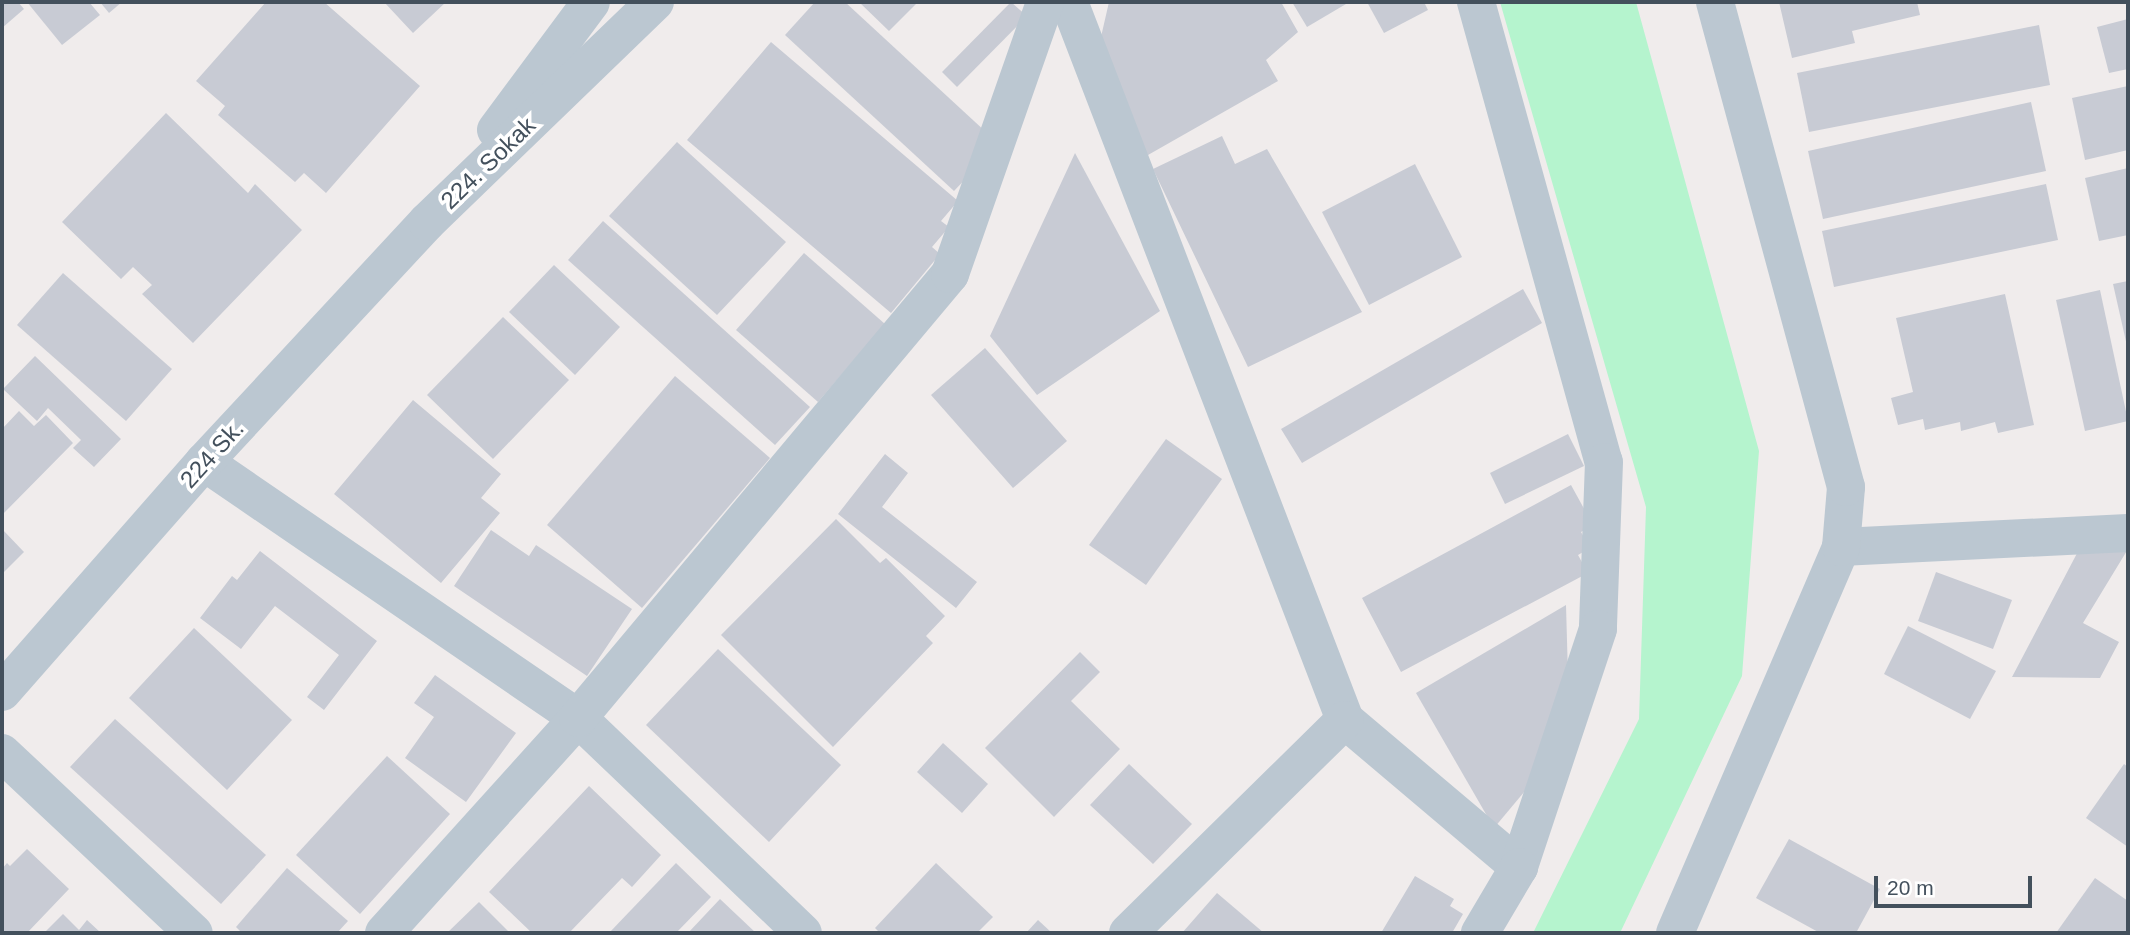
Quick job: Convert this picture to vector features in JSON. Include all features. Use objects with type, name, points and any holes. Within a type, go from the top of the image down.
[{"type":"street","name":"224. Sokak","points":[[427,222],[592,2]]},
{"type":"street","name":"224. Sokak","points":[[427,222],[655,2]]},
{"type":"street","points":[[384,933],[578,718],[950,274],[1045,2]]},
{"type":"street","points":[[1069,2],[1345,720],[1519,867]]},
{"type":"street","points":[[1476,2],[1604,462],[1598,629],[1519,867],[1480,933]]},
{"type":"street","points":[[1675,933],[1841,547],[1846,487],[1715,2]]},
{"type":"street","name":"224 Sk.","points":[[2,692],[204,462],[427,222]]},
{"type":"street","points":[[204,462],[578,718],[803,933]]},
{"type":"street","points":[[1841,547],[2128,533]]},
{"type":"street","points":[[1128,933],[1345,720]]},
{"type":"street","points":[[2,753],[194,933]]},
{"type":"green space","points":[[1500,2],[1636,2],[1759,451],[1742,676],[1620,933],[1533,933],[1639,719],[1646,507]]},
{"type":"building","points":[[2,2],[18,2],[24,9],[2,28]]},
{"type":"building","points":[[27,2],[89,2],[100,15],[62,45]]},
{"type":"building","points":[[100,2],[122,2],[109,13]]},
{"type":"building","points":[[266,2],[324,2],[420,86],[326,193],[304,173],[295,182],[218,115],[225,106],[196,81]]},
{"type":"building","points":[[384,2],[446,2],[413,33]]},
{"type":"building","points":[[815,2],[845,2],[987,133],[987,156],[954,191],[785,35]]},
{"type":"building","points":[[859,2],[918,2],[889,31]]},
{"type":"building","points":[[1011,2],[1027,16],[957,87],[942,72]]},
{"type":"building","points":[[1109,2],[1281,2],[1298,32],[1266,60],[1278,81],[1148,155],[1095,63]]},
{"type":"building","points":[[1292,2],[1345,2],[1346,4],[1307,27]]},
{"type":"building","points":[[1367,2],[1424,2],[1428,10],[1384,33]]},
{"type":"building","points":[[1779,2],[1917,2],[1920,15],[1852,31],[1855,43],[1792,58]]},
{"type":"building","points":[[2128,19],[2128,69],[2109,73],[2097,27]]},
{"type":"building","points":[[2039,25],[2050,85],[1809,132],[1797,73]]},
{"type":"building","points":[[771,42],[958,201],[941,221],[949,227],[932,247],[940,254],[891,313],[687,140]]},
{"type":"building","points":[[2128,86],[2128,150],[2085,160],[2072,98]]},
{"type":"building","points":[[2031,102],[2046,171],[1823,219],[1808,151]]},
{"type":"building","points":[[166,113],[248,193],[255,184],[302,230],[193,343],[142,294],[152,285],[133,267],[121,279],[62,222]]},
{"type":"building","points":[[1222,136],[1235,164],[1267,149],[1362,312],[1248,367],[1153,169]]},
{"type":"building","points":[[677,142],[786,242],[717,315],[609,216]]},
{"type":"building","points":[[1075,153],[1160,311],[1037,395],[990,336]]},
{"type":"building","points":[[1415,164],[1462,257],[1369,305],[1322,212]]},
{"type":"building","points":[[2128,168],[2128,235],[2099,241],[2085,178]]},
{"type":"building","points":[[2046,184],[2058,240],[1834,287],[1822,231]]},
{"type":"building","points":[[603,221],[810,407],[775,445],[568,260]]},
{"type":"building","points":[[804,253],[885,324],[818,402],[736,330]]},
{"type":"building","points":[[554,265],[620,327],[575,375],[509,312]]},
{"type":"building","points":[[63,273],[172,369],[126,421],[17,325]]},
{"type":"building","points":[[2128,281],[2128,346],[2127,346],[2113,284]]},
{"type":"building","points":[[1523,289],[1542,323],[1302,463],[1281,429]]},
{"type":"building","points":[[2100,290],[2128,421],[2085,431],[2056,300]]},
{"type":"building","points":[[2005,294],[2034,425],[1998,433],[1995,422],[1961,431],[1960,422],[1925,430],[1923,419],[1898,425],[1891,398],[1913,392],[1896,318]]},
{"type":"building","points":[[503,317],[569,380],[493,459],[427,395]]},
{"type":"building","points":[[985,348],[1067,441],[1013,488],[931,395]]},
{"type":"building","points":[[35,356],[121,439],[94,467],[73,448],[81,440],[48,408],[37,421],[3,389]]},
{"type":"building","points":[[675,376],[770,458],[642,608],[547,525]]},
{"type":"building","points":[[413,400],[501,474],[481,498],[500,513],[441,583],[334,494]]},
{"type":"building","points":[[19,411],[34,426],[46,415],[73,443],[2,515],[2,429]]},
{"type":"building","points":[[1568,434],[1584,466],[1505,504],[1490,473]]},
{"type":"building","points":[[1166,439],[1222,479],[1146,585],[1089,545]]},
{"type":"building","points":[[885,454],[908,473],[882,507],[977,582],[956,608],[838,514]]},
{"type":"building","points":[[1571,485],[1593,525],[1581,532],[1590,548],[1578,555],[1588,573],[1401,672],[1362,598]]},
{"type":"building","points":[[836,519],[880,563],[886,558],[945,616],[926,636],[933,643],[833,747],[721,635]]},
{"type":"building","points":[[2,529],[24,552],[2,574]]},
{"type":"building","points":[[491,530],[529,556],[536,545],[632,609],[587,676],[454,586]]},
{"type":"building","points":[[2084,540],[2128,549],[2083,623],[2119,642],[2100,678],[2012,677]]},
{"type":"building","points":[[260,551],[377,641],[324,710],[307,697],[339,655],[275,606],[241,649],[200,618],[232,576],[237,580]]},
{"type":"building","points":[[1936,572],[2012,600],[1993,649],[1918,621]]},
{"type":"building","points":[[1566,605],[1568,676],[1535,779],[1494,828],[1416,693]]},
{"type":"building","points":[[1908,626],[1996,671],[1970,719],[1884,674]]},
{"type":"building","points":[[194,628],[292,720],[227,790],[129,698]]},
{"type":"building","points":[[718,649],[841,765],[769,842],[646,725]]},
{"type":"building","points":[[1080,652],[1100,672],[1071,701],[1120,749],[1054,817],[985,748]]},
{"type":"building","points":[[435,675],[516,733],[466,802],[405,758],[434,717],[414,703]]},
{"type":"building","points":[[115,719],[266,855],[221,904],[70,767]]},
{"type":"building","points":[[943,743],[988,784],[962,813],[917,772]]},
{"type":"building","points":[[387,756],[450,814],[360,914],[296,855]]},
{"type":"building","points":[[1129,764],[1192,824],[1153,864],[1090,805]]},
{"type":"building","points":[[2124,764],[2128,767],[2128,847],[2086,818]]},
{"type":"building","points":[[589,786],[661,855],[632,887],[622,878],[569,933],[532,933],[489,892]]},
{"type":"building","points":[[1789,839],[1880,889],[1856,933],[1820,933],[1756,898]]},
{"type":"building","points":[[27,849],[69,889],[27,933],[2,933],[2,869],[7,863],[10,866]]},
{"type":"building","points":[[676,863],[711,897],[676,933],[609,933]]},
{"type":"building","points":[[936,863],[993,917],[977,933],[880,933],[875,928]]},
{"type":"building","points":[[287,868],[348,921],[337,933],[242,933],[236,927]]},
{"type":"building","points":[[1415,876],[1454,899],[1450,906],[1463,914],[1452,933],[1381,933]]},
{"type":"building","points":[[2095,878],[2128,901],[2128,933],[2056,933]]},
{"type":"building","points":[[1217,893],[1264,933],[1182,933]]},
{"type":"building","points":[[720,899],[756,933],[688,933]]},
{"type":"building","points":[[479,902],[510,933],[447,933]]},
{"type":"building","points":[[63,914],[79,930],[87,920],[101,933],[44,933]]},
{"type":"building","points":[[1038,920],[1052,933],[1026,933]]}]
